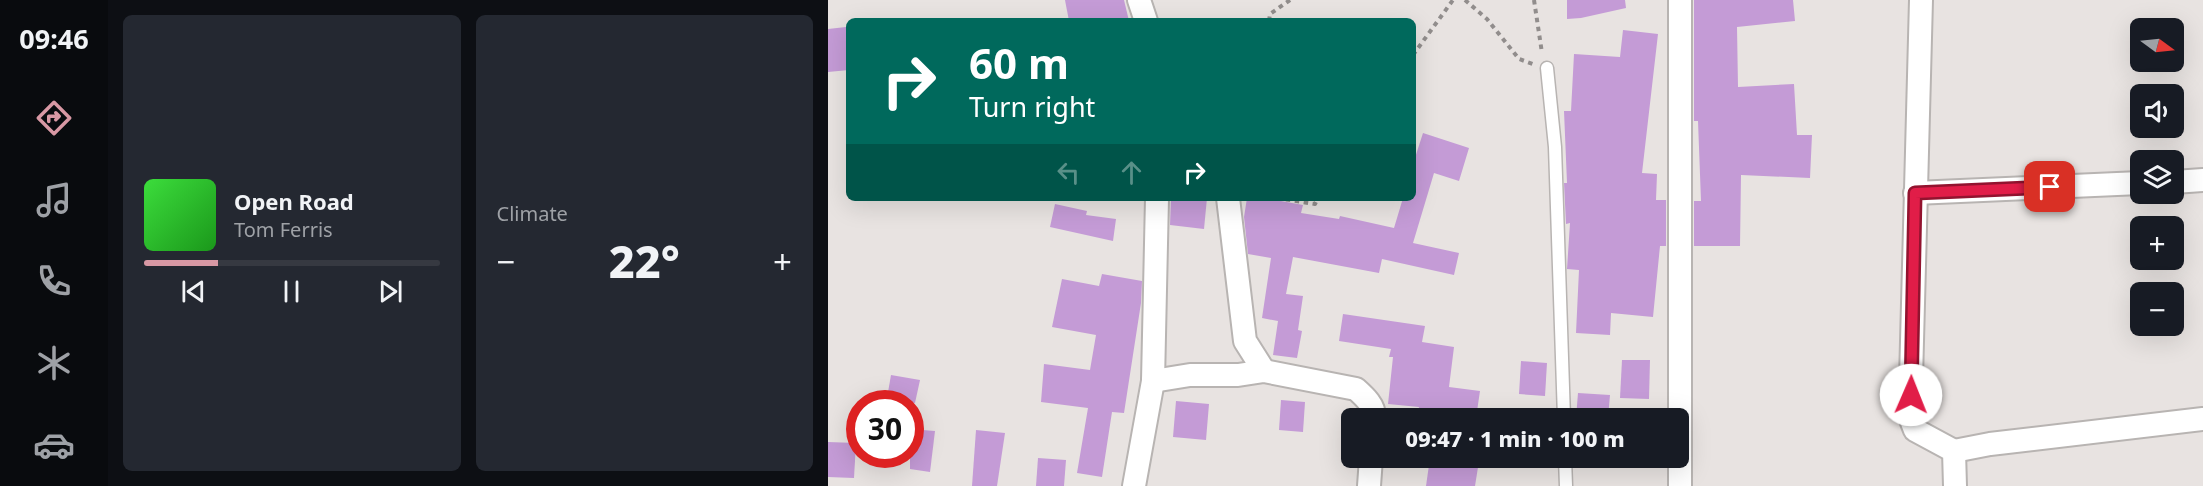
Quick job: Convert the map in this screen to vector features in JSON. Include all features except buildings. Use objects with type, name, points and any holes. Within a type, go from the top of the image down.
[{"type":"street","points":[[1139,0],[1145,18]]},
{"type":"street","points":[[1680,0],[1680,486]]},
{"type":"street","points":[[1921,0],[1910,417],[1915,430],[1954,451],[1990,444],[2203,419]]},
{"type":"street","points":[[2184,181],[2203,180]]},
{"type":"street","points":[[1915,193],[2130,183]]},
{"type":"street","points":[[1134,486],[1153,381],[1157,201]]},
{"type":"street","points":[[1228,201],[1245,341],[1264,371]]},
{"type":"street","points":[[1153,381],[1191,375],[1238,375],[1264,371],[1356,389],[1367,399],[1372,408]]},
{"type":"street","points":[[1954,451],[1955,486]]},
{"type":"street","points":[[1369,486],[1370,468]]},
{"type":"lane","points":[[1547,68],[1555,147],[1564,408]]},
{"type":"lane","points":[[1565,468],[1566,486]]},
{"type":"path","points":[[1269,18],[1270,14],[1290,0]]},
{"type":"path","points":[[1416,51],[1453,0]]},
{"type":"path","points":[[1465,0],[1487,19],[1519,59],[1547,68]]},
{"type":"path","points":[[1534,0],[1541,51],[1547,68]]},
{"type":"path","points":[[1296,201],[1315,204],[1316,201]]},
{"type":"route","points":[[1911,395],[1915,193],[2050,187]]}]
